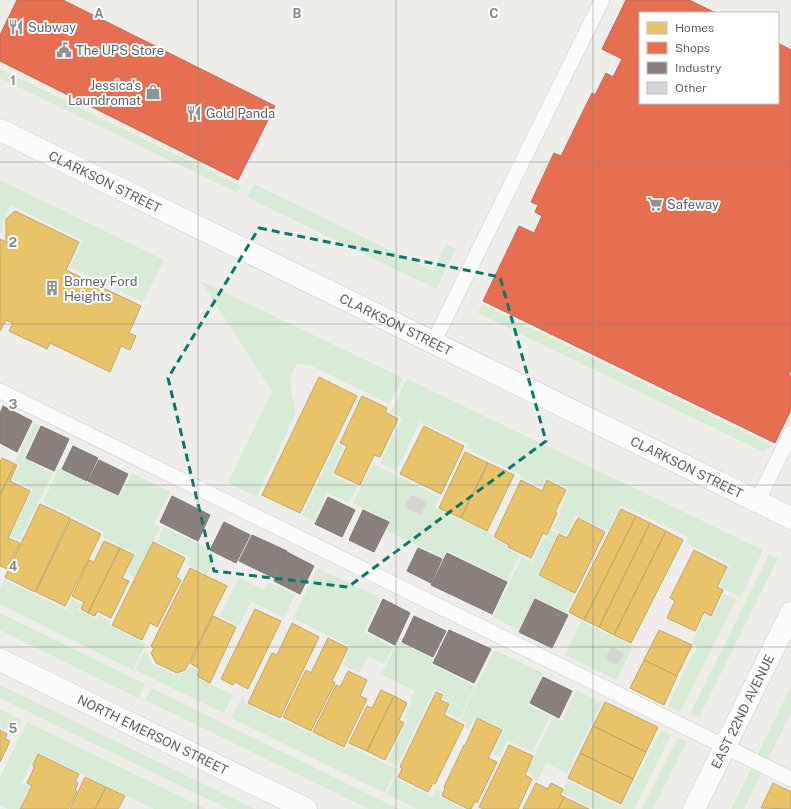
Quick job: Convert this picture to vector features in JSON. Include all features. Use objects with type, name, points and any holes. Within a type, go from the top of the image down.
[{"type":"street","name":"CLARKSON STREET","points":[[0,130],[791,518]]},
{"type":"street","name":"EAST 22ND AVENUE","points":[[694,809],[791,613]]},
{"type":"street","name":"NORTH EMERSON STREET","points":[[0,660],[306,809]]},
{"type":"lane","points":[[433,343],[602,0]]},
{"type":"lane","points":[[0,391],[791,779]]},
{"type":"lane","points":[[757,502],[791,434]]},
{"type":"highlighted area","points":[[259,228],[500,277],[546,441],[348,587],[214,571],[168,378]]},
{"type":"green space","points":[[0,69],[241,186],[237,193],[0,78]]},
{"type":"green space","points":[[0,180],[164,260],[143,302],[70,267],[83,241],[11,205],[3,221],[2,232],[0,231]]},
{"type":"green space","points":[[254,184],[433,271],[446,244],[456,249],[436,289],[247,197]]},
{"type":"green space","points":[[201,281],[403,378],[389,404],[310,365],[297,364],[290,378],[295,415],[257,497],[228,483],[272,392]]},
{"type":"green space","points":[[482,304],[772,446],[763,452],[478,313]]},
{"type":"green space","points":[[407,379],[763,550],[741,597],[719,587],[730,565],[686,543],[688,537],[621,505],[608,531],[575,516],[566,535],[553,529],[561,512],[559,511],[569,488],[546,478],[541,487],[520,477],[521,475],[466,448],[468,444],[420,422],[396,471],[380,463],[402,418],[391,412]]},
{"type":"green space","points":[[34,423],[39,425],[23,458],[53,473],[20,540],[10,536],[33,489],[13,479],[20,465],[15,462]]},
{"type":"green space","points":[[336,444],[343,447],[331,475],[357,487],[349,503],[327,493],[314,521],[302,515]]},
{"type":"green space","points":[[373,464],[440,497],[435,507],[492,535],[491,538],[506,545],[505,547],[520,555],[507,580],[447,551],[443,558],[385,530],[390,521],[353,503]]},
{"type":"green space","points":[[59,468],[119,497],[132,473],[170,492],[154,524],[160,527],[135,578],[127,573],[136,553],[102,537],[104,532],[43,502]]},
{"type":"green space","points":[[164,527],[205,547],[205,549],[216,555],[207,574],[188,565],[191,558],[157,541]]},
{"type":"green space","points":[[551,530],[558,534],[537,575],[575,593],[566,613],[535,598],[519,630],[493,617],[522,557],[532,562],[544,537],[547,538]]},
{"type":"green space","points":[[769,554],[778,558],[699,718],[690,714]]},
{"type":"green space","points":[[318,568],[380,598],[364,632],[393,647],[384,664],[368,656],[359,673],[343,665],[351,647],[293,618]]},
{"type":"green space","points":[[239,578],[264,590],[268,582],[295,595],[284,618],[251,601],[239,626],[220,616]]},
{"type":"green space","points":[[4,580],[67,610],[72,599],[81,604],[78,610],[97,619],[99,615],[111,621],[109,625],[146,644],[133,670],[0,604],[0,588]]},
{"type":"green space","points":[[724,594],[736,599],[680,712],[668,706],[697,646],[692,643],[705,615],[712,618]]},
{"type":"green space","points":[[0,613],[145,684],[138,698],[0,630]]},
{"type":"green space","points":[[581,621],[633,646],[617,680],[565,655]]},
{"type":"green space","points":[[398,641],[434,659],[431,664],[475,686],[459,719],[447,713],[451,704],[443,699],[445,694],[435,689],[397,766],[387,762],[408,720],[404,718],[412,701],[410,700],[415,691],[381,674]]},
{"type":"green space","points":[[494,650],[543,673],[528,705],[550,715],[533,752],[507,740],[500,757],[493,754],[504,729],[475,716],[469,729],[465,727],[467,723],[460,720]]},
{"type":"green space","points":[[144,652],[148,654],[151,663],[176,675],[186,672],[189,667],[198,671],[195,677],[233,695],[224,713],[135,670]]},
{"type":"green space","points":[[0,685],[255,809],[228,809],[0,698]]},
{"type":"green space","points":[[791,686],[791,712],[768,759],[758,754]]},
{"type":"green space","points":[[151,688],[399,809],[369,809],[145,700]]},
{"type":"green space","points":[[576,690],[602,703],[567,773],[546,763],[537,781],[533,779],[534,776],[526,772],[553,717],[562,721]]},
{"type":"green space","points":[[242,696],[246,698],[244,703],[282,722],[283,720],[346,750],[348,746],[397,769],[385,793],[231,718]]},
{"type":"green space","points":[[0,709],[22,720],[15,735],[0,727]]},
{"type":"green space","points":[[27,722],[206,809],[154,809],[37,752],[22,783],[30,787],[19,809],[8,809],[0,805],[0,778]]},
{"type":"green space","points":[[661,730],[671,735],[634,809],[594,809],[562,793],[568,781],[622,807]]},
{"type":"green space","points":[[678,737],[687,741],[653,809],[642,809]]},
{"type":"green space","points":[[751,769],[761,774],[744,809],[731,809]]},
{"type":"green space","points":[[395,778],[432,797],[436,789],[442,792],[439,797],[464,809],[417,809],[387,794]]},
{"type":"building: Homes","name":"Barney Ford Heights","points":[[15,211],[79,242],[66,270],[141,306],[129,333],[136,336],[130,350],[121,346],[110,372],[50,343],[47,349],[9,331],[13,323],[6,320],[0,331],[0,239],[6,242],[6,219]]},
{"type":"building: Homes","points":[[319,377],[357,396],[300,513],[262,495]]},
{"type":"building: Homes","points":[[362,396],[387,408],[385,412],[398,419],[380,457],[374,455],[360,485],[334,473],[347,446],[340,443]]},
{"type":"building: Homes","points":[[424,426],[464,446],[441,494],[400,474]]},
{"type":"building: Homes","points":[[465,452],[488,463],[461,518],[439,508]]},
{"type":"building: Homes","points":[[2,458],[15,464],[0,495],[0,462]]},
{"type":"building: Homes","points":[[488,463],[514,475],[487,531],[461,518]]},
{"type":"building: Homes","points":[[15,464],[17,465],[10,481],[30,491],[8,538],[20,543],[7,569],[0,566],[0,495]]},
{"type":"building: Homes","points":[[521,480],[542,491],[547,480],[566,490],[555,512],[557,513],[547,535],[543,533],[531,558],[508,547],[509,545],[494,537]]},
{"type":"building: Homes","points":[[40,504],[70,518],[35,592],[5,577]]},
{"type":"building: Homes","points":[[621,509],[636,516],[584,620],[569,612]]},
{"type":"building: Homes","points":[[636,516],[650,523],[599,627],[584,620]]},
{"type":"building: Homes","points":[[578,518],[605,532],[575,593],[539,575],[559,534],[567,538]]},
{"type":"building: Homes","points":[[71,519],[101,534],[65,606],[36,592]]},
{"type":"building: Homes","points":[[650,523],[666,531],[614,635],[599,627]]},
{"type":"building: Homes","points":[[666,531],[683,540],[631,643],[614,635]]},
{"type":"building: Homes","points":[[104,541],[120,548],[88,613],[81,609],[84,602],[72,596],[89,560],[94,562]]},
{"type":"building: Homes","points":[[153,542],[185,558],[176,577],[181,580],[157,627],[150,623],[142,640],[112,625]]},
{"type":"building: Homes","points":[[120,548],[134,555],[122,578],[129,581],[111,618],[97,611],[95,616],[88,613]]},
{"type":"building: Homes","points":[[694,550],[727,567],[717,587],[723,590],[711,616],[704,612],[695,631],[667,618],[675,601],[670,598]]},
{"type":"building: Homes","points":[[190,568],[227,586],[185,670],[177,673],[156,663],[151,653],[154,648],[151,646]]},
{"type":"building: Homes","points":[[255,609],[281,621],[248,689],[235,682],[233,685],[221,679]]},
{"type":"building: Homes","points":[[213,616],[236,627],[210,683],[197,676],[200,669],[190,663]]},
{"type":"building: Homes","points":[[292,623],[319,637],[280,718],[248,703],[272,653],[277,655]]},
{"type":"building: Homes","points":[[659,630],[692,645],[677,676],[644,660]]},
{"type":"building: Homes","points":[[328,638],[348,648],[332,681],[335,683],[311,731],[283,717],[306,670],[311,673]]},
{"type":"building: Homes","points":[[644,660],[677,676],[664,705],[630,688]]},
{"type":"building: Homes","points":[[348,671],[367,680],[360,696],[367,699],[344,747],[313,732],[336,685],[340,687]]},
{"type":"building: Homes","points":[[381,690],[394,696],[367,751],[349,743],[367,706],[372,708]]},
{"type":"building: Homes","points":[[436,692],[443,695],[440,700],[449,704],[444,715],[464,725],[435,784],[433,783],[428,792],[398,777],[402,769],[400,767]]},
{"type":"building: Homes","points":[[394,696],[407,703],[399,720],[404,723],[385,760],[367,751]]},
{"type":"building: Homes","points":[[605,702],[658,727],[646,752],[593,726]]},
{"type":"building: Homes","points":[[477,718],[502,730],[488,758],[497,762],[477,803],[475,801],[471,809],[468,809],[442,796],[444,787],[464,745],[465,746]]},
{"type":"building: Homes","points":[[593,726],[646,752],[633,779],[580,753]]},
{"type":"building: Homes","points":[[0,730],[7,734],[5,739],[10,741],[0,762]]},
{"type":"building: Homes","points":[[509,745],[533,756],[525,775],[532,779],[518,809],[483,809],[479,807]]},
{"type":"building: Homes","points":[[580,753],[633,779],[621,804],[568,778]]},
{"type":"building: Homes","points":[[38,754],[79,774],[75,781],[78,783],[75,790],[77,791],[68,809],[20,809],[32,786],[27,783],[34,768],[33,764]]},
{"type":"building: Homes","points":[[85,777],[106,787],[95,809],[70,809]]},
{"type":"building: Homes","points":[[536,783],[548,789],[551,783],[563,789],[560,795],[564,797],[558,809],[523,809]]},
{"type":"building: Homes","points":[[773,783],[791,792],[791,809],[761,808]]},
{"type":"building: Homes","points":[[106,787],[125,796],[118,809],[95,809]]},
{"type":"building: Homes","points":[[564,797],[589,809],[558,809]]},
{"type":"building: Shops","points":[[17,0],[63,0],[275,106],[238,180],[0,61],[0,35]]},
{"type":"building: Shops","points":[[626,0],[689,0],[714,12],[639,12],[639,104],[779,104],[779,44],[791,50],[791,370],[789,375],[791,376],[791,410],[775,443],[483,301],[519,226],[534,233],[542,216],[535,212],[538,205],[531,202],[554,153],[561,156],[592,93],[595,95],[606,73],[613,77],[622,59],[602,49]]},
{"type":"building: Industry","points":[[3,406],[32,421],[17,452],[0,443],[0,413]]},
{"type":"building: Industry","points":[[41,426],[69,439],[54,471],[26,458]]},
{"type":"building: Industry","points":[[73,446],[98,458],[87,481],[62,469]]},
{"type":"building: Industry","points":[[99,460],[128,474],[118,495],[88,481]]},
{"type":"building: Industry","points":[[172,496],[210,515],[198,541],[160,522]]},
{"type":"building: Industry","points":[[328,497],[355,510],[342,537],[315,524]]},
{"type":"building: Industry","points":[[363,510],[389,522],[374,552],[349,540]]},
{"type":"building: Industry","points":[[224,522],[250,535],[236,563],[210,550]]},
{"type":"building: Industry","points":[[252,535],[287,551],[274,578],[239,561]]},
{"type":"building: Industry","points":[[418,548],[442,559],[431,583],[407,571]]},
{"type":"building: Industry","points":[[287,552],[314,566],[300,594],[274,581]]},
{"type":"building: Industry","points":[[447,553],[507,582],[492,614],[431,585]]},
{"type":"building: Industry","points":[[383,599],[410,613],[395,645],[368,631]]},
{"type":"building: Industry","points":[[535,599],[568,615],[552,648],[519,632]]},
{"type":"building: Industry","points":[[414,616],[446,631],[433,657],[402,642]]},
{"type":"building: Industry","points":[[449,630],[491,649],[474,683],[433,663]]},
{"type":"building: Industry","points":[[543,677],[572,691],[559,718],[530,703]]},
{"type":"building: Other","points":[[411,495],[427,502],[421,515],[404,507]]},
{"type":"building: Other","points":[[612,646],[624,654],[617,665],[605,658]]},
{"type":"place","name":"Subway","points":[[16,27]]},
{"type":"place","name":"The UPS Store","points":[[64,50]]},
{"type":"place","name":"Jessica's Laundromat","points":[[153,92]]},
{"type":"place","name":"Gold Panda","points":[[194,113]]},
{"type":"place","name":"Safeway","points":[[655,204]]},
{"type":"place","name":"Barney Ford Heights","points":[[52,288]]}]
